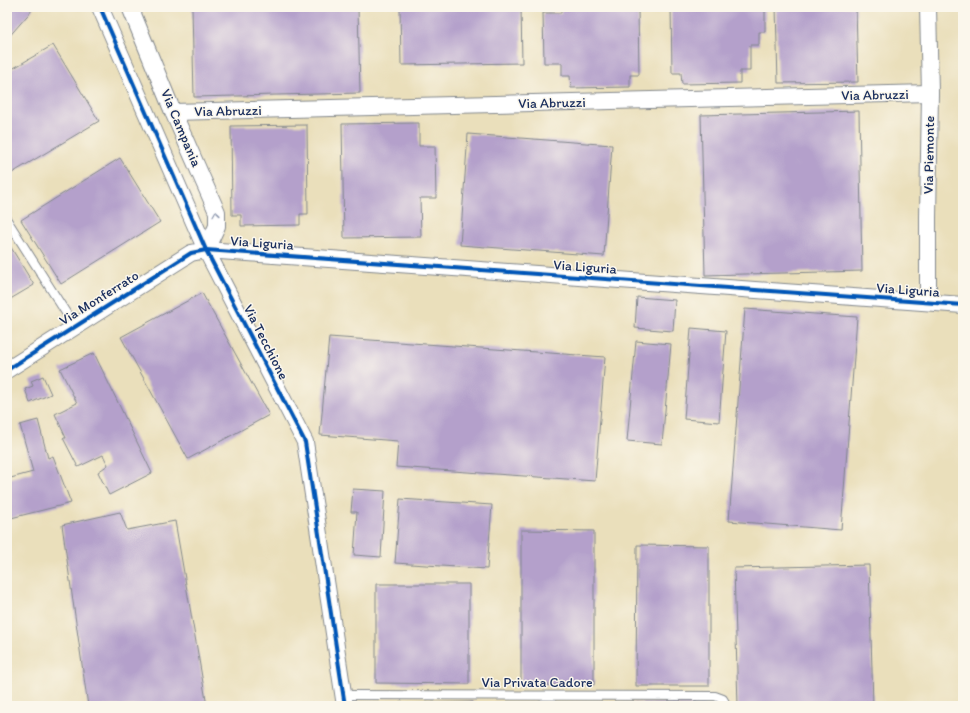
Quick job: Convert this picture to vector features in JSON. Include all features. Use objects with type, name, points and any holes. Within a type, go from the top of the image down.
[{"type":"street","name":"Via Tecchione","points":[[100,7],[206,250],[305,442],[344,700]]},
{"type":"street","name":"Via Campania","points":[[130,7],[173,112],[217,212],[217,226],[206,250]]},
{"type":"street","name":"Via Piemonte","points":[[928,7],[930,93],[928,302]]},
{"type":"street","name":"Via Abruzzi","points":[[173,112],[930,93]]},
{"type":"street","name":"Via Liguria","points":[[206,250],[963,305]]},
{"type":"street","name":"Via Monferrato","points":[[7,370],[191,253],[206,250]]},
{"type":"lane","points":[[7,220],[75,327]]},
{"type":"lane","name":"Via Privata Cadore","points":[[344,700],[715,696],[723,699],[727,706]]},
{"type":"building","points":[[7,7],[31,7],[33,9],[7,39]]},
{"type":"building","points":[[358,7],[360,93],[194,97],[192,8]]},
{"type":"building","points":[[400,7],[521,7],[522,63],[401,65]]},
{"type":"building","points":[[561,7],[638,7],[639,75],[630,75],[630,87],[571,88],[570,76],[562,76],[562,63],[544,63],[543,13],[561,13]]},
{"type":"building","points":[[671,7],[765,7],[765,32],[759,32],[759,45],[750,45],[750,71],[740,71],[740,83],[682,84],[681,73],[672,73]]},
{"type":"building","points":[[776,7],[856,7],[858,82],[778,83]]},
{"type":"building","points":[[53,45],[99,121],[7,176],[7,72]]},
{"type":"building","points":[[859,111],[862,271],[705,275],[701,115]]},
{"type":"building","points":[[419,123],[419,146],[435,146],[436,198],[420,198],[421,237],[344,238],[342,124]]},
{"type":"building","points":[[307,125],[308,214],[300,214],[300,225],[241,226],[241,215],[232,215],[231,126]]},
{"type":"building","points":[[468,134],[612,145],[604,256],[460,245]]},
{"type":"building","points":[[120,158],[160,222],[61,284],[21,220]]},
{"type":"building","points":[[7,241],[34,285],[7,301]]},
{"type":"building","points":[[202,293],[269,415],[188,459],[121,337]]},
{"type":"building","points":[[637,297],[675,300],[673,331],[635,328]]},
{"type":"building","points":[[745,309],[857,317],[841,530],[729,521]]},
{"type":"building","points":[[691,328],[726,331],[719,422],[684,419]]},
{"type":"building","points":[[329,337],[605,357],[595,481],[396,467],[398,441],[320,435]]},
{"type":"building","points":[[636,341],[671,344],[662,444],[627,441]]},
{"type":"building","points":[[94,353],[152,473],[109,495],[98,472],[108,465],[103,455],[78,467],[63,438],[66,438],[55,414],[77,403],[60,369]]},
{"type":"building","points":[[43,376],[51,394],[30,403],[25,389],[33,386],[31,381]]},
{"type":"building","points":[[38,420],[48,458],[53,456],[71,503],[7,519],[7,479],[33,472],[20,425]]},
{"type":"building","points":[[353,489],[385,491],[381,557],[354,555],[357,512],[351,512]]},
{"type":"building","points":[[400,499],[492,505],[487,569],[395,563]]},
{"type":"building","points":[[120,512],[127,530],[175,521],[207,706],[88,706],[62,525]]},
{"type":"building","points":[[521,530],[594,531],[594,685],[521,685]]},
{"type":"building","points":[[637,545],[709,546],[709,686],[636,686]]},
{"type":"building","points":[[869,565],[873,706],[738,706],[734,568]]},
{"type":"building","points":[[376,584],[469,584],[469,684],[376,683]]},
{"type":"building","points":[[473,702],[473,706],[393,706],[393,704]]},
{"type":"building","points":[[624,703],[704,703],[704,706],[624,706]]},
{"type":"cycle path","points":[[100,7],[206,250],[305,442],[345,706]]},
{"type":"cycle path","points":[[7,370],[191,253],[206,250],[963,305]]}]
